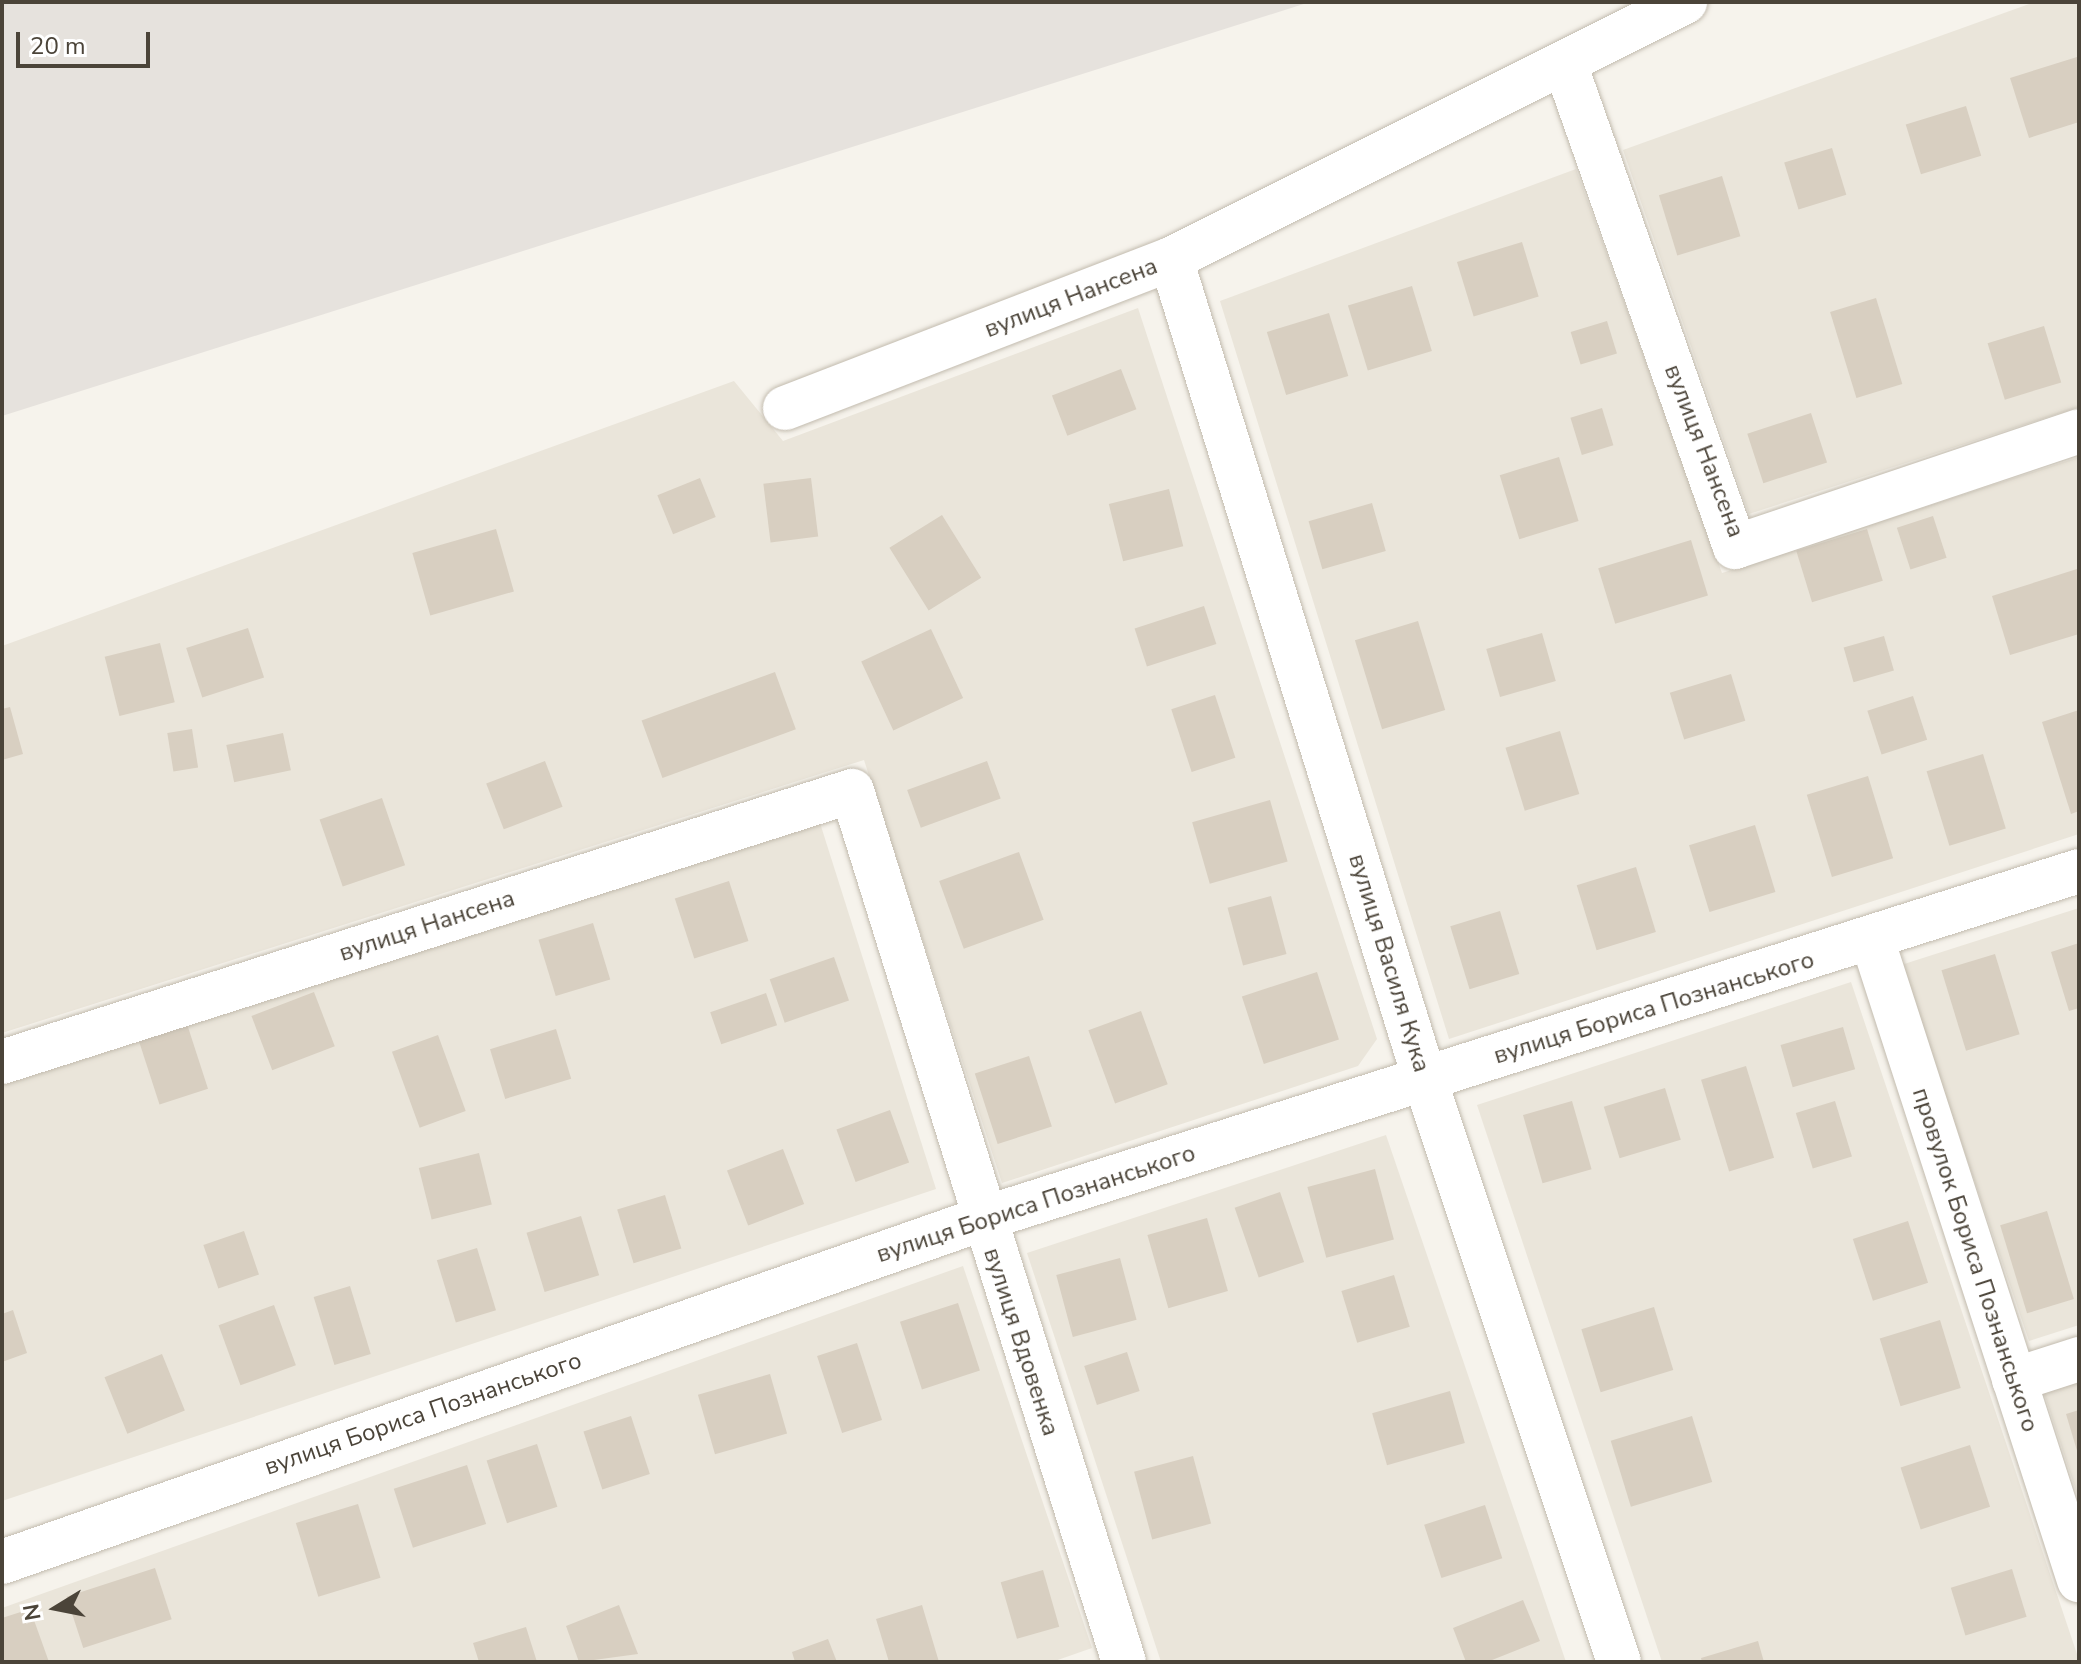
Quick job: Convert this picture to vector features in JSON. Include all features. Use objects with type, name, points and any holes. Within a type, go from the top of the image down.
[{"type":"street","name":"вулиця Нансена","points":[[785,408],[1171,259],[1685,2]]},
{"type":"street","name":"вулиця Нансена","points":[[1565,64],[1735,547],[2079,431]]},
{"type":"street","name":"вулиця Василя Кука","points":[[1171,259],[1425,1080],[1619,1662]]},
{"type":"street","name":"вулиця Нансена","points":[[2,1062],[852,791]]},
{"type":"street","name":"вулиця Вдовенка","points":[[852,791],[982,1219],[1124,1662]]},
{"type":"street","name":"вулиця Бориса Познанського","points":[[2,1562],[982,1219],[2079,871]]},
{"type":"street","name":"провулок Бориса Познанського","points":[[1872,939],[2079,1580]]},
{"type":"street","points":[[2014,1380],[2079,1359]]},
{"type":"shaded area","points":[[2,2],[1310,2],[2,416]]},
{"type":"shaded area","points":[[2035,2],[2079,2],[2079,407],[1749,514],[1623,150]]},
{"type":"shaded area","points":[[1576,169],[1722,573],[2079,457],[2079,834],[1449,1039],[1220,301]]},
{"type":"shaded area","points":[[1138,308],[1377,1039],[1358,1066],[1002,1183],[864,760],[2,1033],[2,646],[734,381],[783,441]]},
{"type":"shaded area","points":[[820,823],[936,1189],[2,1501],[2,1079]]},
{"type":"shaded area","points":[[2079,908],[2079,1325],[2029,1341],[1901,965]]},
{"type":"shaded area","points":[[1851,982],[2079,1662],[1662,1662],[1477,1105]]},
{"type":"shaded area","points":[[1386,1135],[1566,1662],[1161,1662],[1027,1253]]},
{"type":"shaded area","points":[[963,1266],[1092,1648],[1052,1662],[2,1662],[2,1608]]},
{"type":"shaded area","points":[[2079,1382],[2079,1500],[2044,1393]]},
{"type":"building","points":[[2077,57],[2079,122],[2029,138],[2010,78]]},
{"type":"building","points":[[1966,106],[1981,156],[1921,174],[1906,124]]},
{"type":"building","points":[[1832,148],[1846,195],[1799,209],[1784,163]]},
{"type":"building","points":[[1722,176],[1740,236],[1677,256],[1659,195]]},
{"type":"building","points":[[1522,242],[1539,297],[1474,316],[1457,262]]},
{"type":"building","points":[[1412,286],[1432,351],[1368,371],[1348,306]]},
{"type":"building","points":[[1876,298],[1902,384],[1856,398],[1830,312]]},
{"type":"building","points":[[1329,313],[1348,376],[1286,395],[1267,332]]},
{"type":"building","points":[[1607,321],[1617,354],[1581,365],[1571,332]]},
{"type":"building","points":[[2044,326],[2061,382],[2005,400],[1988,343]]},
{"type":"building","points":[[1121,369],[1136,409],[1067,436],[1052,396]]},
{"type":"building","points":[[1602,408],[1613,445],[1582,455],[1570,418]]},
{"type":"building","points":[[1811,413],[1827,462],[1763,483],[1747,434]]},
{"type":"building","points":[[1559,457],[1579,521],[1519,539],[1500,475]]},
{"type":"building","points":[[700,478],[716,517],[673,534],[657,495]]},
{"type":"building","points":[[811,478],[818,537],[771,542],[763,484]]},
{"type":"building","points":[[1169,489],[1183,546],[1123,561],[1109,504]]},
{"type":"building","points":[[1372,503],[1386,551],[1322,569],[1309,521]]},
{"type":"building","points":[[942,515],[981,578],[929,611],[889,548]]},
{"type":"building","points":[[1933,516],[1947,558],[1910,570],[1897,528]]},
{"type":"building","points":[[496,529],[514,591],[430,615],[412,553]]},
{"type":"building","points":[[1867,529],[1883,581],[1812,602],[1796,551]]},
{"type":"building","points":[[1691,540],[1708,595],[1615,624],[1598,568]]},
{"type":"building","points":[[2077,569],[2079,634],[2010,655],[1992,596]]},
{"type":"building","points":[[1204,606],[1216,644],[1147,667],[1135,629]]},
{"type":"building","points":[[1418,621],[1445,710],[1382,729],[1355,640]]},
{"type":"building","points":[[248,628],[264,677],[202,698],[186,648]]},
{"type":"building","points":[[931,629],[963,698],[893,730],[861,662]]},
{"type":"building","points":[[1542,633],[1556,681],[1500,697],[1486,649]]},
{"type":"building","points":[[1884,636],[1894,671],[1854,682],[1844,648]]},
{"type":"building","points":[[160,643],[175,702],[119,716],[105,657]]},
{"type":"building","points":[[775,672],[796,729],[662,778],[642,721]]},
{"type":"building","points":[[1731,674],[1745,721],[1684,740],[1670,693]]},
{"type":"building","points":[[1215,695],[1235,758],[1192,772],[1171,709]]},
{"type":"building","points":[[1913,696],[1927,740],[1882,755],[1867,711]]},
{"type":"building","points":[[10,707],[23,754],[2,760],[2,709]]},
{"type":"building","points":[[2079,710],[2079,811],[2071,814],[2042,722]]},
{"type":"building","points":[[192,729],[198,768],[173,771],[167,733]]},
{"type":"building","points":[[1560,731],[1579,794],[1525,811],[1505,748]]},
{"type":"building","points":[[283,733],[291,770],[234,782],[226,745]]},
{"type":"building","points":[[1983,754],[2006,829],[1949,846],[1927,771]]},
{"type":"building","points":[[545,761],[563,807],[504,829],[486,784]]},
{"type":"building","points":[[987,761],[1001,799],[921,828],[907,790]]},
{"type":"building","points":[[1868,776],[1893,858],[1832,877],[1807,795]]},
{"type":"building","points":[[382,798],[405,865],[343,887],[320,819]]},
{"type":"building","points":[[1270,800],[1288,862],[1210,884],[1192,822]]},
{"type":"building","points":[[1755,825],[1775,892],[1709,912],[1689,845]]},
{"type":"building","points":[[1019,852],[1044,920],[964,949],[939,881]]},
{"type":"building","points":[[1636,867],[1656,932],[1597,950],[1577,885]]},
{"type":"building","points":[[729,881],[748,941],[694,959],[675,899]]},
{"type":"building","points":[[1271,896],[1287,954],[1243,966],[1228,908]]},
{"type":"building","points":[[1500,911],[1519,974],[1470,989],[1450,926]]},
{"type":"building","points":[[593,923],[610,979],[556,996],[538,940]]},
{"type":"building","points":[[2079,943],[2079,1008],[2069,1011],[2051,952]]},
{"type":"building","points":[[1995,954],[2020,1034],[1966,1051],[1941,970]]},
{"type":"building","points":[[834,957],[849,1000],[785,1023],[770,979]]},
{"type":"building","points":[[1317,972],[1339,1040],[1264,1064],[1242,996]]},
{"type":"building","points":[[314,992],[335,1046],[272,1070],[251,1016]]},
{"type":"building","points":[[766,993],[777,1025],[721,1044],[710,1012]]},
{"type":"building","points":[[1141,1011],[1168,1084],[1115,1103],[1088,1030]]},
{"type":"building","points":[[187,1024],[208,1089],[160,1104],[138,1040]]},
{"type":"building","points":[[1843,1027],[1855,1069],[1793,1087],[1781,1045]]},
{"type":"building","points":[[556,1029],[571,1079],[505,1099],[490,1049]]},
{"type":"building","points":[[438,1035],[466,1111],[420,1128],[392,1052]]},
{"type":"building","points":[[1029,1056],[1052,1126],[998,1144],[975,1074]]},
{"type":"building","points":[[1746,1066],[1774,1158],[1729,1172],[1701,1080]]},
{"type":"building","points":[[1665,1088],[1681,1140],[1620,1158],[1604,1107]]},
{"type":"building","points":[[1572,1101],[1592,1169],[1543,1183],[1523,1115]]},
{"type":"building","points":[[1835,1101],[1852,1156],[1813,1168],[1796,1113]]},
{"type":"building","points":[[890,1110],[909,1163],[856,1182],[836,1129]]},
{"type":"building","points":[[783,1149],[804,1204],[748,1226],[727,1171]]},
{"type":"building","points":[[479,1153],[492,1204],[432,1219],[419,1168]]},
{"type":"building","points":[[1375,1169],[1394,1240],[1326,1258],[1307,1187]]},
{"type":"building","points":[[1280,1192],[1304,1262],[1259,1278],[1235,1208]]},
{"type":"building","points":[[665,1195],[681,1249],[634,1263],[617,1210]]},
{"type":"building","points":[[2047,1211],[2074,1299],[2027,1313],[2000,1225]]},
{"type":"building","points":[[581,1216],[599,1275],[545,1292],[526,1233]]},
{"type":"building","points":[[1207,1218],[1228,1291],[1168,1308],[1147,1235]]},
{"type":"building","points":[[1908,1221],[1928,1283],[1873,1301],[1853,1239]]},
{"type":"building","points":[[244,1231],[259,1274],[218,1288],[203,1245]]},
{"type":"building","points":[[477,1248],[496,1310],[456,1322],[437,1260]]},
{"type":"building","points":[[1120,1258],[1137,1320],[1073,1337],[1056,1275]]},
{"type":"building","points":[[1394,1275],[1410,1327],[1357,1343],[1341,1291]]},
{"type":"building","points":[[350,1286],[371,1354],[334,1365],[314,1297]]},
{"type":"building","points":[[958,1303],[980,1371],[922,1389],[900,1322]]},
{"type":"building","points":[[274,1305],[296,1365],[240,1385],[219,1325]]},
{"type":"building","points":[[1654,1307],[1673,1370],[1601,1392],[1581,1329]]},
{"type":"building","points":[[13,1310],[27,1353],[2,1362],[2,1314]]},
{"type":"building","points":[[1940,1320],[1961,1388],[1901,1406],[1880,1338]]},
{"type":"building","points":[[857,1343],[882,1420],[842,1433],[817,1356]]},
{"type":"building","points":[[1127,1352],[1140,1391],[1097,1405],[1084,1366]]},
{"type":"building","points":[[162,1354],[185,1411],[127,1434],[105,1377]]},
{"type":"building","points":[[770,1374],[787,1434],[715,1454],[698,1395]]},
{"type":"building","points":[[1450,1391],[1465,1443],[1387,1465],[1372,1413]]},
{"type":"building","points":[[2079,1410],[2079,1454],[2078,1454],[2066,1414]]},
{"type":"building","points":[[631,1416],[650,1474],[602,1489],[583,1431]]},
{"type":"building","points":[[1692,1416],[1712,1482],[1631,1507],[1611,1441]]},
{"type":"building","points":[[537,1444],[557,1507],[507,1523],[487,1460]]},
{"type":"building","points":[[1970,1445],[1990,1507],[1921,1529],[1901,1468]]},
{"type":"building","points":[[1193,1456],[1211,1524],[1152,1539],[1134,1472]]},
{"type":"building","points":[[467,1465],[486,1524],[413,1548],[394,1489]]},
{"type":"building","points":[[358,1504],[381,1578],[318,1597],[296,1523]]},
{"type":"building","points":[[1485,1505],[1502,1558],[1441,1578],[1424,1525]]},
{"type":"building","points":[[155,1568],[172,1619],[83,1648],[67,1597]]},
{"type":"building","points":[[2012,1569],[2027,1617],[1965,1636],[1951,1588]]},
{"type":"building","points":[[1043,1570],[1059,1627],[1017,1639],[1001,1582]]},
{"type":"building","points":[[1523,1600],[1540,1641],[1487,1662],[1466,1662],[1453,1628]]},
{"type":"building","points":[[619,1605],[638,1654],[579,1662],[566,1626]]},
{"type":"building","points":[[922,1605],[939,1662],[889,1662],[876,1619]]},
{"type":"building","points":[[30,1609],[49,1662],[2,1662],[2,1618]]},
{"type":"building","points":[[526,1627],[537,1662],[479,1662],[473,1643]]},
{"type":"building","points":[[828,1639],[837,1662],[795,1662],[792,1652]]},
{"type":"building","points":[[1758,1641],[1764,1662],[1702,1662],[1701,1658]]}]
